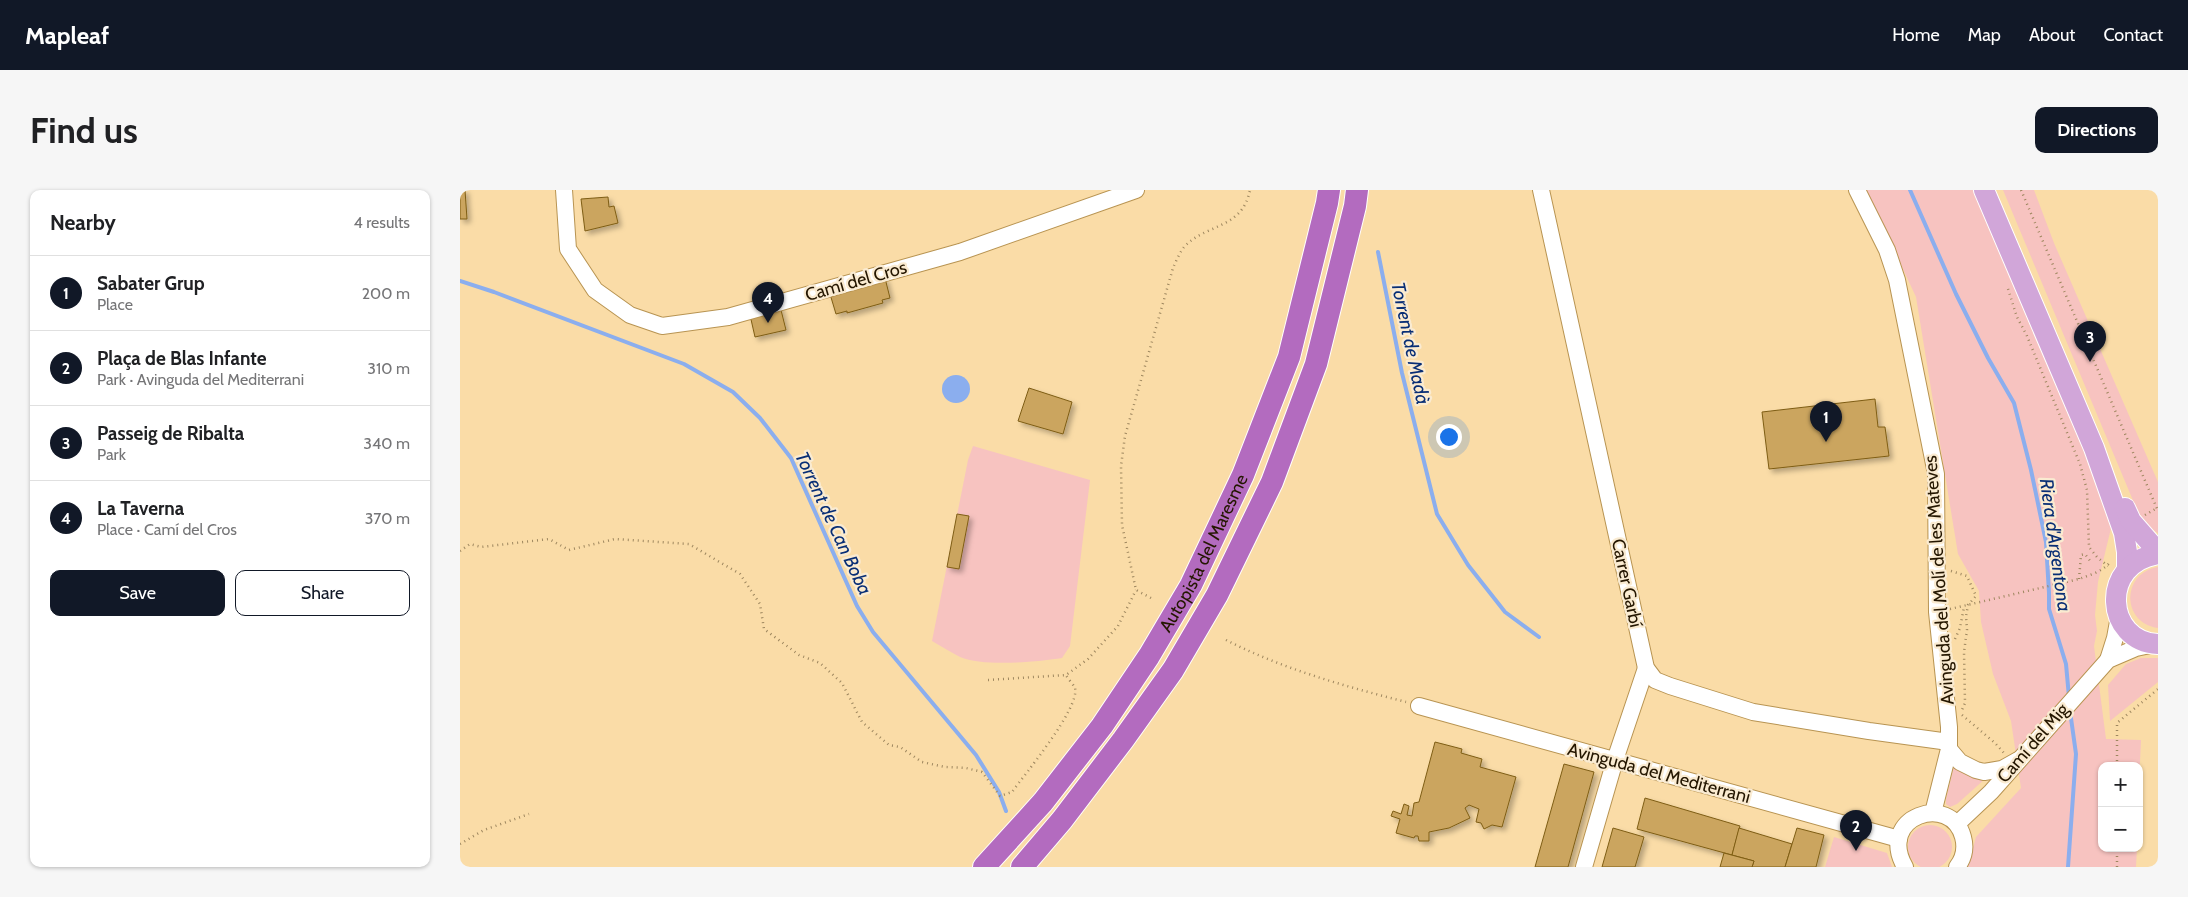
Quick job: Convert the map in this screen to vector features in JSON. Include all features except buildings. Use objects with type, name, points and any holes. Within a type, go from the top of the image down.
[{"type":"highway","name":"Autopista del Maresme","points":[[984,867],[1044,802],[1102,726],[1191,586],[1244,475],[1289,357],[1328,197]]},
{"type":"highway","name":"Autopista del Maresme","points":[[1022,867],[1062,820],[1123,740],[1173,670],[1217,595],[1272,482],[1316,364],[1356,198]]},
{"type":"main road","points":[[1984,190],[2094,448],[2124,533],[2127,552],[2117,567],[2120,579],[2116,591],[2116,604],[2119,616],[2125,627],[2133,635],[2143,641],[2156,644]]},
{"type":"main road","points":[[1990,190],[2130,521],[2158,553],[2117,567]]},
{"type":"street","name":"Camí del Cros","points":[[564,190],[568,249],[595,290],[630,315],[662,326],[728,317],[942,257],[1136,190]]},
{"type":"street","name":"Carrer Garbí","points":[[1541,190],[1646,668]]},
{"type":"street","name":"Avinguda del Molí de les Mateves","points":[[1857,190],[1887,250],[1898,280],[1936,474],[1935,567],[1937,612],[1949,745]]},
{"type":"street","name":"Camí del Mig","points":[[2108,660],[2119,616]]},
{"type":"street","name":"Camí del Mig","points":[[1957,824],[1991,792],[2011,757],[2108,660],[2136,648],[2156,644]]},
{"type":"street","points":[[1646,668],[1655,680],[1752,712],[1949,745],[1960,762],[1984,772],[2002,769],[2011,757]]},
{"type":"street","points":[[1584,867],[1615,760],[1646,668]]},
{"type":"street","name":"Avinguda del Mediterrani","points":[[1419,706],[1899,839]]},
{"type":"street","points":[[1933,813],[1949,745]]},
{"type":"street","points":[[1901,864],[1899,839],[1901,832],[1909,821],[1916,816],[1933,813],[1946,816],[1957,824],[1962,833],[1965,843],[1964,853],[1957,867]]},
{"type":"path","points":[[988,680],[1066,675],[1088,659],[1118,626],[1136,590],[1122,525],[1122,466],[1125,436],[1173,268],[1184,247],[1199,236],[1219,227],[1240,214],[1250,190]]},
{"type":"path","points":[[2021,190],[2158,511]]},
{"type":"path","points":[[2006,283],[2017,317],[2080,464],[2087,490],[2089,547],[2097,557],[2117,567]]},
{"type":"path","points":[[460,551],[470,544],[481,547],[549,539],[570,550],[615,539],[689,544],[740,574],[760,604],[764,629],[799,655],[820,662],[842,683],[862,722],[889,745],[900,746],[922,762],[945,768],[966,768],[982,772],[1000,796],[1012,792],[1056,733],[1074,700],[1075,688],[1066,675]]},
{"type":"path","points":[[2079,579],[2081,555],[2085,554],[2091,562]]},
{"type":"path","points":[[1935,567],[1968,576],[1976,596],[1964,607],[1960,628],[1954,641]]},
{"type":"path","points":[[1968,605],[2079,579],[2117,567]]},
{"type":"path","points":[[1136,590],[1151,598]]},
{"type":"path","points":[[1968,605],[1964,652],[1965,703],[1960,714],[2011,757]]},
{"type":"path","points":[[1226,640],[1254,654],[1334,683],[1419,706]]},
{"type":"path","points":[[2117,762],[2117,724],[2158,688]]},
{"type":"path","points":[[460,844],[484,830],[529,814]]},
{"type":"path","points":[[2117,852],[2117,867]]},
{"type":"shaded area","points":[[1866,190],[1976,190],[2033,323],[2113,520],[2098,582],[2095,615],[2097,631],[2094,646],[2106,739],[2141,740],[2140,762],[2098,762],[2098,852],[2137,852],[2136,867],[1968,867],[1976,837],[2021,788],[2011,721],[1993,674],[1981,622],[1979,591],[1958,554],[1916,297]]},
{"type":"shaded area","points":[[2003,190],[2034,190],[2054,243],[2158,482],[2158,533],[2147,526],[2137,510]]},
{"type":"shaded area","points":[[973,446],[1090,480],[1070,646],[1062,658],[1025,662],[982,662],[960,657],[932,641],[968,460]]},
{"type":"shaded area","points":[[2158,567],[2158,628],[2146,624],[2137,617],[2132,608],[2130,598],[2137,578],[2146,571]]},
{"type":"shaded area","points":[[2141,658],[2158,658],[2158,682],[2110,721],[2108,685],[2126,664]]},
{"type":"shaded area","points":[[1954,766],[1986,778],[1957,804],[1950,807],[1946,804],[1946,799]]},
{"type":"shaded area","points":[[1934,825],[1946,831],[1951,838],[1951,856],[1946,863],[1939,868],[1926,869],[1918,866],[1911,859],[1908,843],[1911,835],[1918,828]]},
{"type":"shaded area","points":[[1834,837],[1887,853],[1892,867],[1825,867]]},
{"type":"water","points":[[956,375],[966,379],[970,389],[966,399],[956,403],[946,399],[942,389],[946,379]]},
{"type":"waterway","name":"Riera d'Argentona","points":[[1910,190],[1956,294],[1988,358],[2014,403],[2031,470],[2046,542],[2049,609],[2066,664],[2069,697]]},
{"type":"waterway","name":"Torrent de Madà","points":[[1378,252],[1402,373],[1437,514],[1468,565],[1505,612],[1539,637]]},
{"type":"waterway","name":"Torrent de Can Boba","points":[[460,281],[684,364],[733,392],[760,418],[791,458],[857,606],[873,632],[976,755],[999,792],[1006,811]]},
{"type":"waterway","name":"Riera d'Argentona","points":[[2068,867],[2076,754],[2070,711]]},
{"type":"place","name":"La Taverna","points":[[768,323]]},
{"type":"place","name":"Passeig de Ribalta","points":[[2090,362]]},
{"type":"place","name":"Sabater Grup","points":[[1826,442]]},
{"type":"place","name":"Plaça de Blas Infante","points":[[1856,851]]}]
